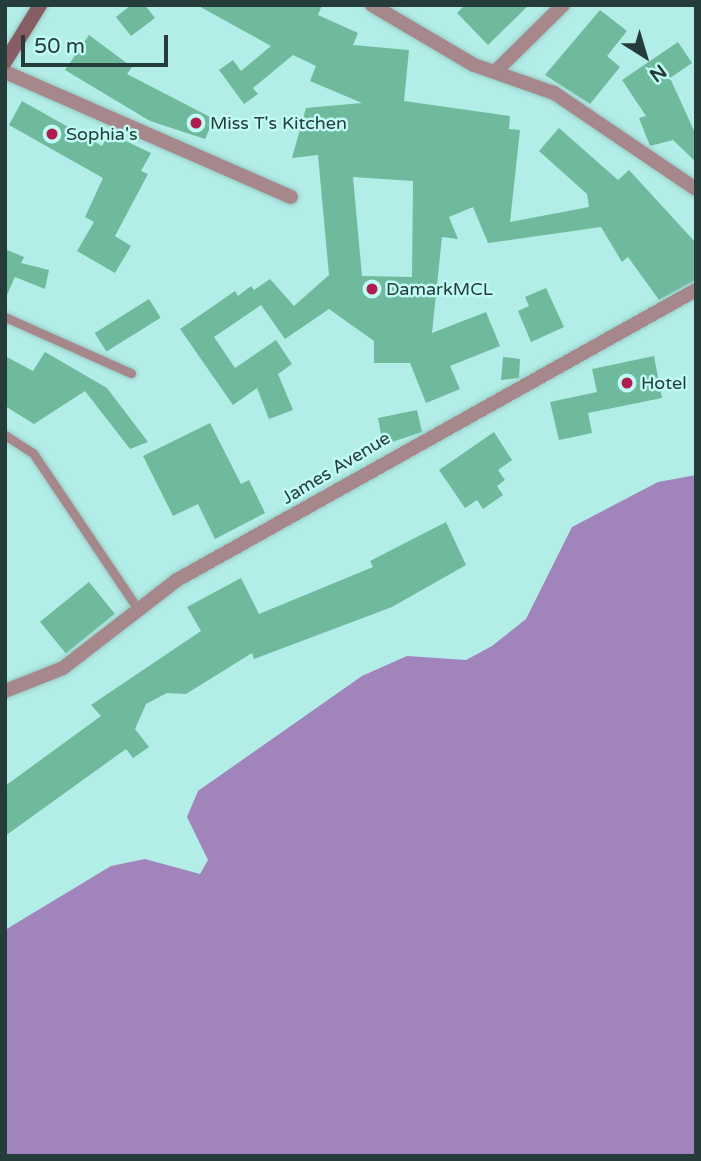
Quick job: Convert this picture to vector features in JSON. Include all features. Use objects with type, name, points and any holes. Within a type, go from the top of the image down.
[{"type":"street","points":[[5,62],[40,5]]},
{"type":"street","points":[[372,5],[474,65],[554,93],[696,189]]},
{"type":"street","points":[[496,71],[563,5]]},
{"type":"street","points":[[5,72],[291,197]]},
{"type":"street","name":"James Avenue","points":[[5,691],[63,668],[136,606],[417,442],[696,290]]},
{"type":"lane","points":[[5,317],[131,373]]},
{"type":"lane","points":[[5,436],[33,453],[136,606]]},
{"type":"shaded area","points":[[696,475],[696,1156],[5,1156],[5,930],[111,866],[145,859],[200,874],[208,860],[187,817],[198,791],[362,676],[407,656],[466,660],[492,646],[526,619],[572,527],[658,482]]},
{"type":"building","points":[[131,5],[145,5],[155,18],[131,36],[116,17]]},
{"type":"building","points":[[197,5],[322,5],[318,15],[358,33],[353,45],[409,50],[404,101],[510,116],[509,129],[520,130],[510,222],[589,207],[587,194],[539,151],[559,128],[618,180],[629,170],[696,243],[696,280],[659,300],[628,257],[622,262],[601,227],[488,243],[473,207],[449,217],[458,239],[442,237],[432,333],[486,312],[500,346],[450,366],[460,389],[426,403],[410,363],[374,363],[374,341],[329,309],[285,339],[261,305],[214,337],[235,368],[276,340],[292,364],[278,374],[293,410],[269,419],[257,388],[233,405],[180,329],[235,291],[238,296],[251,286],[254,290],[270,279],[294,306],[329,275],[318,155],[292,158],[306,108],[362,103],[310,81],[316,66],[293,55],[253,88],[258,94],[244,104],[219,70],[233,60],[241,71],[271,46]],"holes":[[[353,177],[413,181],[412,277],[362,276]]]},
{"type":"building","points":[[465,5],[529,5],[488,45],[457,13]]},
{"type":"building","points":[[600,10],[627,31],[607,56],[620,67],[590,104],[545,75]]},
{"type":"building","points":[[89,35],[132,67],[127,74],[214,119],[205,139],[150,121],[65,70]]},
{"type":"building","points":[[678,42],[692,63],[670,78],[696,135],[696,162],[673,140],[650,146],[639,118],[646,116],[622,80]]},
{"type":"building","points":[[22,101],[102,146],[109,133],[151,153],[141,171],[148,174],[115,236],[131,246],[115,273],[77,251],[94,222],[85,217],[103,178],[9,125]]},
{"type":"building","points":[[5,249],[24,257],[21,263],[49,270],[45,289],[15,277],[5,299]]},
{"type":"building","points":[[546,288],[564,327],[531,342],[518,311],[529,306],[525,297]]},
{"type":"building","points":[[149,299],[161,318],[106,352],[95,333]]},
{"type":"building","points":[[45,352],[107,388],[148,442],[130,449],[85,391],[34,424],[5,406],[5,356],[33,371]]},
{"type":"building","name":"Hotel","points":[[654,356],[662,398],[588,413],[592,433],[559,440],[550,402],[597,392],[592,369]]},
{"type":"building","points":[[503,357],[520,359],[519,378],[501,380]]},
{"type":"building","points":[[417,410],[422,432],[383,445],[378,418]]},
{"type":"building","points":[[210,423],[241,484],[249,480],[265,513],[215,539],[198,504],[173,516],[143,456]]},
{"type":"building","points":[[494,432],[512,460],[498,470],[505,480],[497,486],[503,495],[483,509],[477,500],[465,508],[439,470]]},
{"type":"building","points":[[446,522],[466,565],[392,607],[254,659],[252,653],[186,694],[167,693],[146,704],[135,729],[149,747],[133,758],[126,749],[5,836],[5,786],[101,716],[91,705],[201,631],[187,607],[241,578],[259,614],[373,567],[370,561]]},
{"type":"building","points":[[89,582],[115,614],[66,654],[40,622]]},
{"type":"place","name":"Miss T's Kitchen","points":[[196,123]]},
{"type":"place","name":"Sophia's","points":[[52,134]]},
{"type":"place","name":"DamarkMCL","points":[[372,289]]},
{"type":"place","name":"Hotel","points":[[627,383]]}]
